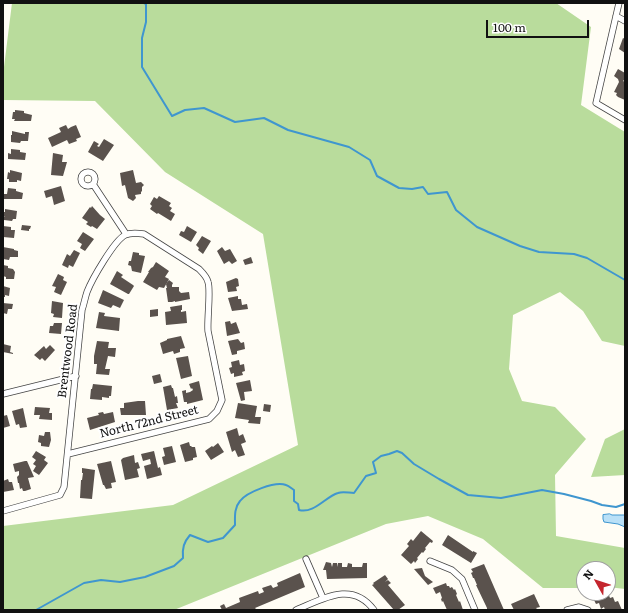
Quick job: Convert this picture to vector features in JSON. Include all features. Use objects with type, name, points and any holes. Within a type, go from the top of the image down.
[{"type":"street","points":[[619,3],[596,103],[625,120]]},
{"type":"street","points":[[616,16],[625,21]]},
{"type":"street","points":[[93,184],[126,234]]},
{"type":"street","name":"Brentwood Road","points":[[3,511],[60,495],[64,488],[82,310],[87,292],[94,276],[117,240],[126,234]]},
{"type":"street","name":"North 72nd Street","points":[[68,454],[209,419],[217,411],[222,400],[208,331],[207,321],[209,284],[205,274],[144,234],[126,234]]},
{"type":"street","points":[[3,394],[76,376]]},
{"type":"street","points":[[306,559],[323,598]]},
{"type":"street","points":[[430,561],[452,570],[462,579],[475,610]]},
{"type":"street","points":[[300,609],[323,598],[344,593],[362,599],[374,610]]},
{"type":"street","points":[[567,610],[579,607],[588,610]]},
{"type":"green space","points":[[12,3],[556,3],[591,27],[581,105],[625,132],[625,346],[602,341],[583,311],[560,292],[513,315],[509,369],[522,401],[555,407],[586,439],[555,475],[556,536],[625,548],[625,589],[616,588],[616,561],[576,561],[576,588],[543,588],[483,539],[428,516],[386,524],[174,610],[3,610],[3,526],[173,505],[298,445],[263,234],[165,172],[95,101],[3,100],[3,75]]},
{"type":"green space","points":[[625,429],[625,475],[591,477],[605,439]]},
{"type":"water","points":[[603,515],[625,515],[625,527],[618,524],[604,522]]},
{"type":"building","points":[[623,38],[625,39],[625,53],[619,49]]},
{"type":"building","points":[[618,69],[625,73],[625,79],[623,81],[625,82],[625,100],[618,97],[616,95],[617,93],[614,92],[619,82],[614,76]]},
{"type":"building","points":[[15,110],[24,111],[24,113],[32,115],[31,121],[14,121],[15,119],[12,119],[13,112],[15,112]]},
{"type":"building","points":[[66,125],[68,129],[76,125],[81,137],[76,139],[77,141],[69,144],[67,140],[52,147],[48,138],[61,132],[59,128]]},
{"type":"building","points":[[12,131],[25,134],[25,132],[29,132],[28,141],[21,141],[20,143],[11,142]]},
{"type":"building","points":[[104,139],[114,145],[103,161],[88,152],[94,141],[99,144],[97,146],[99,147]]},
{"type":"building","points":[[11,149],[20,150],[20,152],[26,153],[25,160],[8,159],[8,153],[11,154]]},
{"type":"building","points":[[53,153],[63,155],[62,162],[67,162],[63,176],[51,175]]},
{"type":"building","points":[[10,170],[22,173],[21,181],[17,180],[17,182],[9,182],[9,179],[7,179],[8,172],[10,173]]},
{"type":"building","points":[[133,170],[136,183],[141,182],[144,185],[142,187],[141,194],[135,195],[136,198],[133,201],[128,198],[125,185],[122,186],[120,173]]},
{"type":"building","points":[[61,186],[65,201],[54,205],[52,196],[46,198],[44,191]]},
{"type":"building","points":[[8,188],[16,189],[16,191],[23,193],[22,199],[4,199],[4,194],[7,194]]},
{"type":"building","points":[[159,196],[171,203],[169,206],[172,208],[170,211],[175,214],[171,221],[150,209],[152,206],[150,204],[154,197],[157,199]]},
{"type":"building","points":[[92,206],[105,219],[97,229],[86,224],[88,222],[82,218]]},
{"type":"building","points":[[5,209],[17,211],[16,219],[13,219],[12,221],[4,220],[3,217],[5,216],[3,216],[3,212],[5,212]]},
{"type":"building","points":[[22,225],[31,226],[29,231],[21,230]]},
{"type":"building","points":[[3,226],[11,227],[11,230],[15,230],[14,238],[3,237]]},
{"type":"building","points":[[187,226],[197,232],[191,242],[179,235],[181,231],[184,232]]},
{"type":"building","points":[[83,232],[94,239],[85,251],[80,248],[82,244],[77,241]]},
{"type":"building","points":[[202,236],[211,241],[203,254],[198,250],[199,248],[196,245]]},
{"type":"building","points":[[3,247],[18,251],[18,257],[10,257],[9,260],[3,259]]},
{"type":"building","points":[[222,247],[225,251],[230,249],[237,261],[232,264],[229,261],[224,264],[217,251]]},
{"type":"building","points":[[74,250],[80,253],[73,267],[69,265],[68,268],[62,265],[67,254],[70,256]]},
{"type":"building","points":[[133,252],[145,256],[141,273],[132,271],[131,266],[128,265],[129,261],[131,261]]},
{"type":"building","points":[[251,257],[253,263],[245,265],[243,260]]},
{"type":"building","points":[[156,262],[169,271],[165,277],[169,279],[164,288],[159,287],[157,290],[143,282],[148,272]]},
{"type":"building","points":[[3,265],[13,269],[15,272],[14,279],[6,279],[6,277],[3,276]]},
{"type":"building","points":[[117,271],[123,275],[121,277],[134,286],[129,294],[110,284]]},
{"type":"building","points":[[58,274],[64,277],[63,280],[67,282],[61,295],[54,292],[56,287],[52,286]]},
{"type":"building","points":[[236,278],[238,279],[239,286],[236,287],[237,291],[228,292],[226,282]]},
{"type":"building","points":[[169,280],[173,283],[172,287],[179,287],[179,291],[181,293],[189,292],[190,299],[168,302],[166,284]]},
{"type":"building","points":[[3,286],[10,288],[9,296],[5,295],[5,297],[3,297]]},
{"type":"building","points":[[103,290],[124,300],[120,308],[113,305],[111,308],[98,303]]},
{"type":"building","points":[[238,296],[238,299],[241,299],[242,305],[247,304],[248,309],[232,311],[228,298]]},
{"type":"building","points":[[52,301],[63,303],[62,318],[53,317],[54,314],[51,313]]},
{"type":"building","points":[[3,303],[13,304],[12,309],[8,309],[7,314],[3,313]]},
{"type":"building","points":[[182,305],[181,312],[186,311],[187,323],[166,325],[165,312],[171,311],[170,307]]},
{"type":"building","points":[[158,309],[158,316],[150,317],[150,310]]},
{"type":"building","points":[[99,312],[105,313],[104,316],[120,318],[119,331],[96,328]]},
{"type":"building","points":[[230,321],[231,324],[236,322],[240,333],[227,336],[225,322]]},
{"type":"building","points":[[54,323],[62,323],[61,334],[49,333],[50,326],[53,326]]},
{"type":"building","points":[[181,336],[185,348],[180,349],[180,352],[174,354],[173,351],[163,354],[160,343],[167,339]]},
{"type":"building","points":[[238,339],[241,343],[244,342],[245,349],[237,351],[237,354],[232,355],[228,341]]},
{"type":"building","points":[[97,341],[109,342],[108,348],[116,348],[115,357],[108,356],[105,369],[110,369],[109,375],[96,374],[97,364],[94,364],[94,356]]},
{"type":"building","points":[[3,344],[11,346],[10,352],[13,354],[3,352]]},
{"type":"building","points":[[50,345],[55,350],[45,361],[42,358],[40,360],[34,355],[44,346],[46,349]]},
{"type":"building","points":[[188,356],[192,376],[181,379],[176,358]]},
{"type":"building","points":[[239,360],[240,365],[244,364],[245,371],[242,372],[243,375],[234,377],[234,373],[231,374],[229,368],[232,367],[231,362]]},
{"type":"building","points":[[160,374],[162,382],[154,384],[152,376]]},
{"type":"building","points":[[250,380],[252,391],[244,392],[245,400],[241,401],[236,383]]},
{"type":"building","points":[[199,381],[203,400],[187,404],[187,402],[184,402],[182,391],[186,390],[186,393],[190,392],[193,390],[189,384]]},
{"type":"building","points":[[93,384],[112,386],[111,396],[109,396],[109,398],[102,397],[102,400],[90,399]]},
{"type":"building","points":[[171,385],[175,397],[177,396],[178,403],[176,403],[178,408],[167,410],[163,387]]},
{"type":"building","points":[[145,401],[146,415],[121,415],[120,408],[124,408],[124,403]]},
{"type":"building","points":[[238,403],[257,406],[255,417],[261,417],[260,424],[248,423],[249,420],[235,418]]},
{"type":"building","points":[[264,404],[271,405],[270,412],[263,411]]},
{"type":"building","points":[[35,407],[50,408],[49,413],[52,413],[52,420],[39,419],[40,415],[34,415]]},
{"type":"building","points":[[23,408],[27,427],[20,428],[19,424],[16,425],[12,411]]},
{"type":"building","points":[[103,412],[104,414],[113,412],[115,422],[90,430],[87,418],[99,415],[98,413]]},
{"type":"building","points":[[7,415],[10,426],[3,428],[3,416]]},
{"type":"building","points":[[237,428],[239,436],[243,434],[246,442],[241,444],[245,455],[238,457],[235,450],[232,452],[226,432]]},
{"type":"building","points":[[45,432],[50,432],[51,440],[49,447],[41,446],[41,443],[38,442],[39,435],[44,436]]},
{"type":"building","points":[[189,442],[190,446],[195,447],[197,457],[193,458],[193,460],[185,462],[180,445]]},
{"type":"building","points":[[218,443],[224,452],[211,460],[205,451]]},
{"type":"building","points":[[172,446],[176,462],[164,465],[162,457],[165,456],[163,448]]},
{"type":"building","points":[[36,451],[46,457],[44,460],[48,463],[39,475],[33,471],[36,466],[33,464],[36,460],[32,457]]},
{"type":"building","points":[[154,451],[158,468],[160,467],[162,475],[147,479],[144,466],[151,464],[150,459],[143,461],[141,454]]},
{"type":"building","points":[[134,455],[135,463],[138,462],[140,468],[137,469],[139,477],[125,480],[121,460]]},
{"type":"building","points":[[27,461],[34,477],[28,478],[31,489],[23,491],[22,488],[20,489],[18,483],[17,477],[19,475],[19,471],[15,472],[13,464]]},
{"type":"building","points":[[111,461],[116,482],[111,483],[112,488],[106,489],[103,485],[97,464]]},
{"type":"building","points":[[82,468],[95,470],[92,499],[80,498],[83,473]]},
{"type":"building","points":[[8,479],[9,482],[12,482],[14,490],[3,492],[3,481]]},
{"type":"building","points":[[421,531],[433,541],[432,543],[430,542],[425,548],[426,549],[417,558],[418,559],[415,563],[414,561],[411,564],[401,555],[409,546],[407,544],[411,539],[413,541]]},
{"type":"building","points":[[448,535],[473,552],[477,553],[471,563],[442,545]]},
{"type":"building","points":[[326,562],[331,563],[332,567],[333,563],[337,563],[338,567],[338,563],[342,563],[342,567],[347,567],[348,563],[352,564],[352,567],[362,567],[363,563],[367,563],[367,578],[327,579],[326,570],[323,570]]},
{"type":"building","points":[[484,564],[504,610],[487,610],[476,585],[471,569]]},
{"type":"building","points":[[422,568],[425,576],[433,582],[428,585],[414,569]]},
{"type":"building","points":[[300,573],[305,587],[255,608],[256,609],[254,610],[222,610],[220,606],[224,604],[226,608],[240,602],[239,598],[258,591],[259,594],[264,592],[262,588],[271,585],[273,588],[278,586],[277,583]]},
{"type":"building","points":[[385,575],[388,579],[385,582],[388,580],[391,583],[388,585],[405,605],[398,610],[394,610],[372,585]]},
{"type":"building","points":[[446,583],[450,588],[452,587],[454,590],[455,589],[456,595],[463,610],[447,610],[443,601],[442,602],[440,592],[436,594],[433,588]]},
{"type":"building","points":[[534,594],[540,607],[536,608],[537,609],[514,610],[511,604]]},
{"type":"building","points":[[594,601],[618,601],[622,610],[605,610],[604,607],[601,609],[599,603],[596,604]]},
{"type":"waterway","points":[[144,3],[146,4],[146,22],[142,38],[142,67],[172,116],[185,110],[204,108],[235,122],[264,118],[288,130],[349,147],[370,160],[377,176],[399,188],[412,189],[423,187],[428,194],[447,192],[456,210],[477,227],[520,246],[539,252],[574,254],[587,258],[625,280]]},
{"type":"waterway","points":[[36,610],[84,583],[101,580],[120,582],[145,577],[174,566],[183,558],[184,545],[190,535],[208,542],[223,538],[235,525],[236,510],[240,501],[249,494],[262,488],[281,484],[288,486],[294,490],[294,501],[298,504],[299,510],[304,511],[310,510],[338,493],[354,493],[366,476],[376,473],[373,462],[381,456],[397,451],[402,453],[414,464],[468,495],[501,498],[542,490],[564,494],[602,505],[616,507],[625,504]]}]
